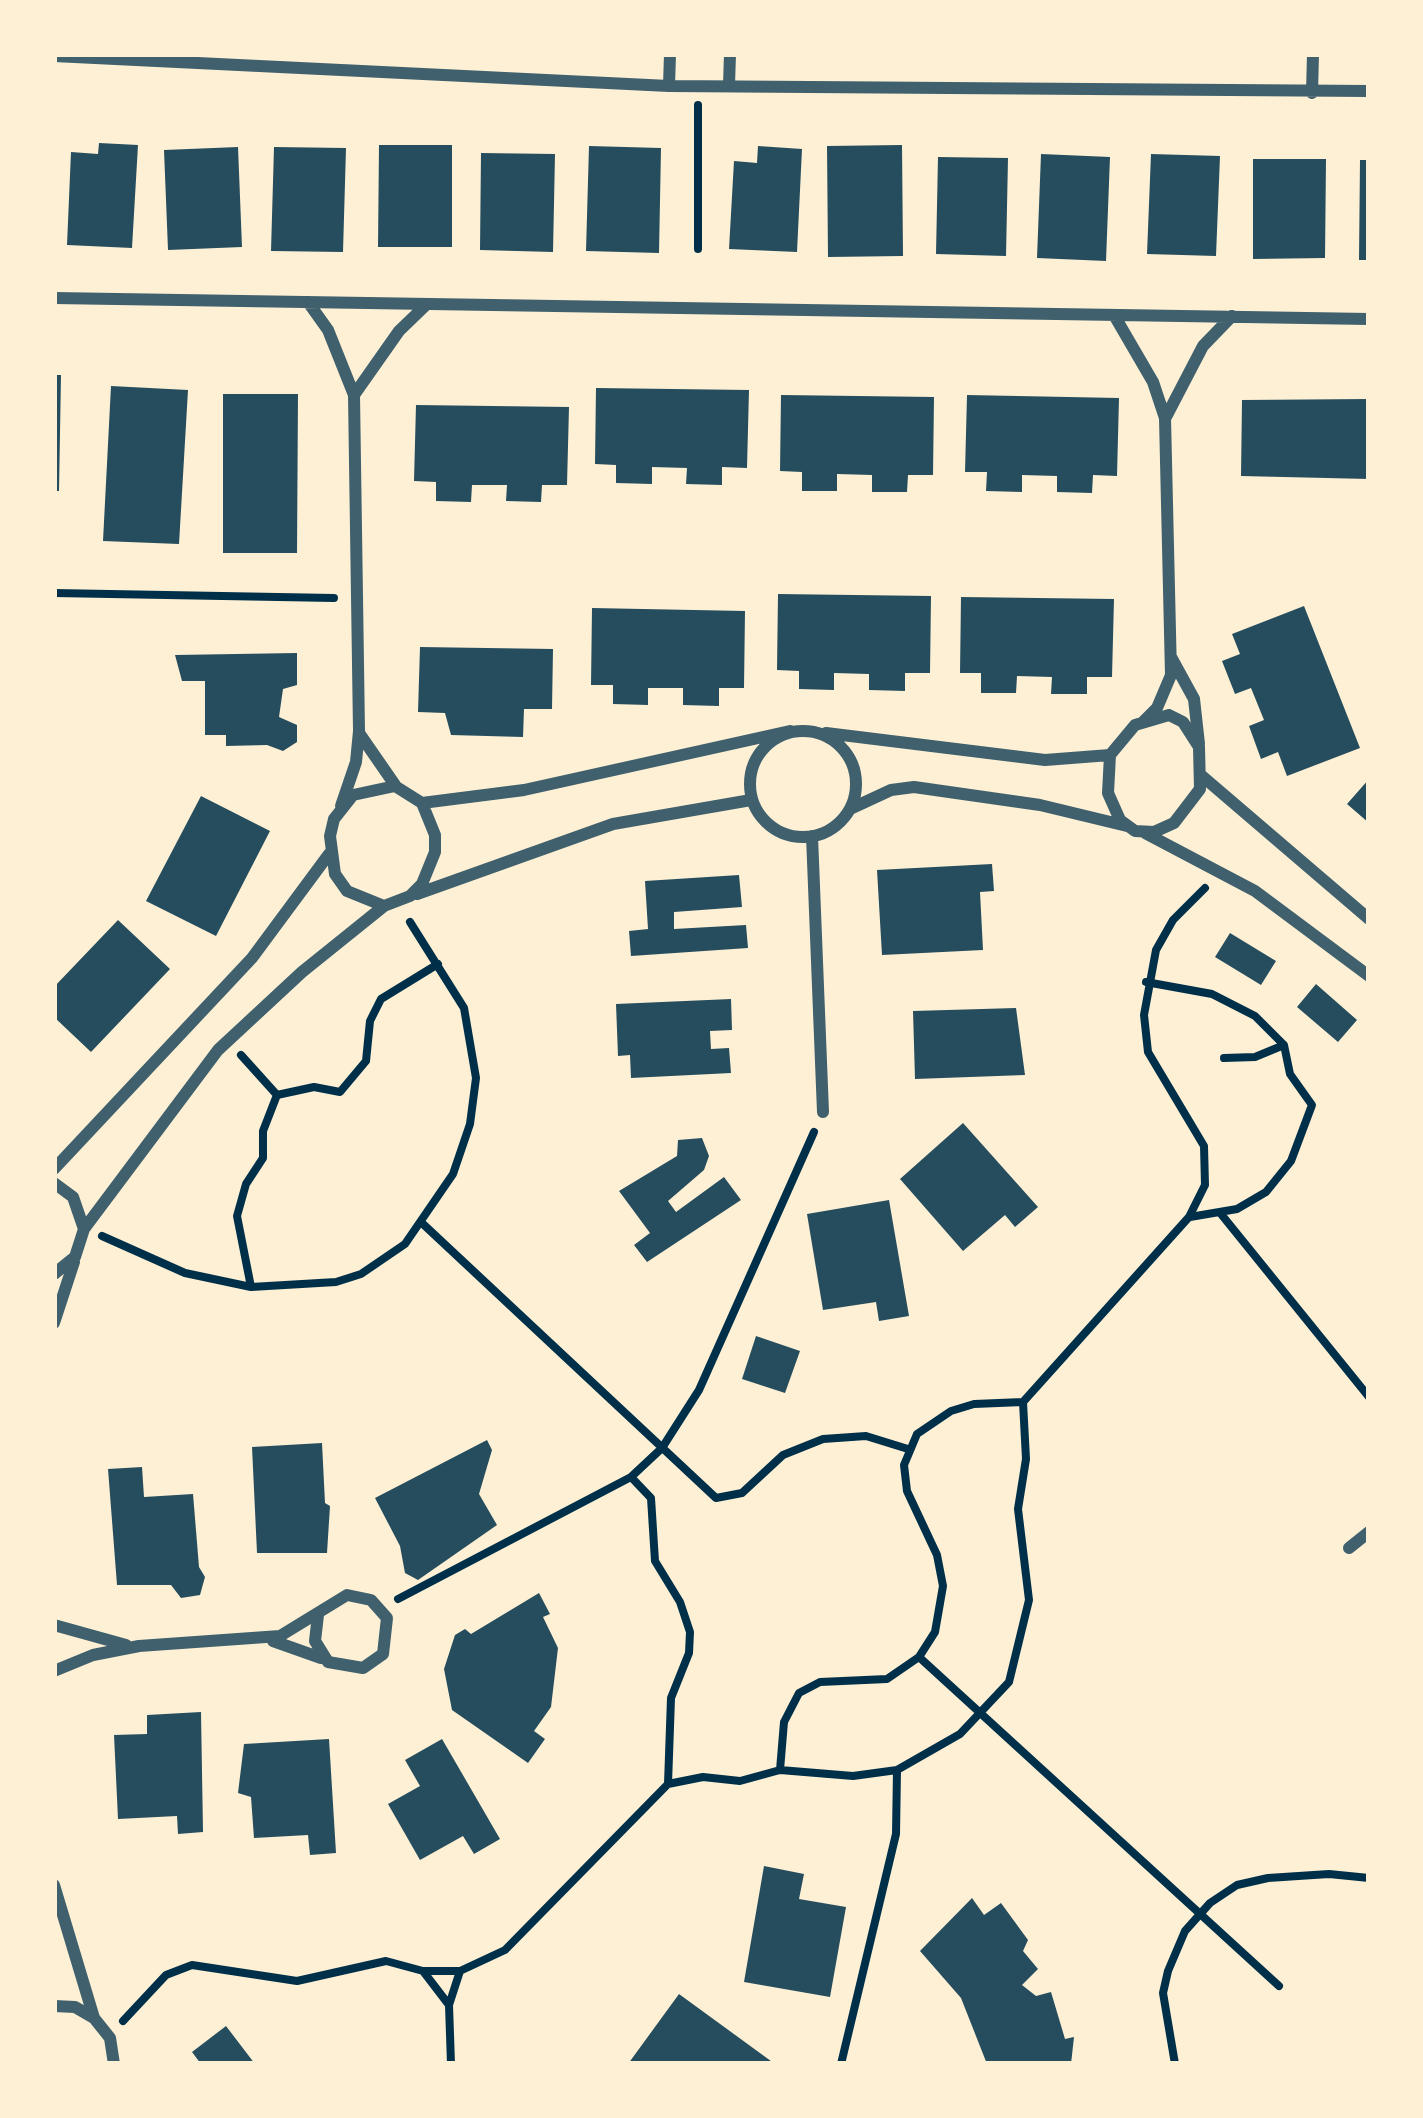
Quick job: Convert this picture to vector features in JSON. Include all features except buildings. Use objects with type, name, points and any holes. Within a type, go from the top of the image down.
[{"type":"street","points":[[669,86],[670,54]]},
{"type":"street","points":[[729,85],[730,54]]},
{"type":"street","points":[[1312,54],[1312,93]]},
{"type":"street","points":[[54,56],[669,86],[1369,91]]},
{"type":"street","points":[[54,298],[1369,319]]},
{"type":"street","points":[[54,1169],[252,958],[329,854],[356,762],[354,395],[328,331],[308,302]]},
{"type":"street","points":[[354,395],[399,331],[428,304]]},
{"type":"street","points":[[1114,314],[1153,382],[1166,418],[1170,656],[1166,692],[1143,722]]},
{"type":"street","points":[[1166,418],[1203,346],[1232,316]]},
{"type":"street","points":[[1144,832],[1174,823],[1190,808],[1202,776],[1194,699],[1170,656]]},
{"type":"street","points":[[1127,826],[1108,793],[1110,754],[1120,738],[1161,715],[1176,718],[1198,747]]},
{"type":"street","points":[[790,731],[773,739],[752,765],[751,800],[758,814],[782,833],[812,836],[840,822],[849,810],[856,776],[839,745],[807,730]]},
{"type":"street","points":[[54,1324],[84,1229],[228,1041],[397,902],[435,852],[435,835],[422,803],[395,786],[359,731]]},
{"type":"street","points":[[422,803],[524,790],[790,731],[1045,760],[1110,754]]},
{"type":"street","points":[[1202,776],[1369,919]]},
{"type":"street","points":[[341,806],[366,788],[395,786]]},
{"type":"street","points":[[849,810],[891,790],[914,787],[1040,805],[1127,826],[1255,891],[1369,976]]},
{"type":"street","points":[[329,854],[347,890],[397,902],[614,824],[751,800]]},
{"type":"street","points":[[812,836],[823,1112]]},
{"type":"street","points":[[54,1183],[73,1197],[84,1229]]},
{"type":"street","points":[[54,1274],[75,1257]]},
{"type":"street","points":[[1349,1548],[1369,1532]]},
{"type":"street","points":[[54,1624],[94,1640],[139,1646],[266,1640],[294,1631],[347,1595],[371,1600],[381,1608],[389,1630],[383,1654],[363,1669],[266,1640]]},
{"type":"street","points":[[317,1616],[315,1641],[328,1662]]},
{"type":"street","points":[[54,1671],[139,1646]]},
{"type":"street","points":[[54,1885],[94,2018],[110,2038],[115,2063]]},
{"type":"street","points":[[54,2006],[75,2008],[94,2018]]},
{"type":"path","points":[[698,86],[698,249]]},
{"type":"path","points":[[54,593],[357,598]]},
{"type":"path","points":[[110,2038],[166,1975],[192,1965],[276,1980],[318,1978],[370,1961],[403,1963],[423,1971],[460,1971],[484,1964],[525,1934],[668,1784],[704,1777],[740,1781],[780,1769],[853,1776],[897,1770],[912,1766],[981,1714],[1009,1682],[1026,1629],[1029,1571],[1018,1509],[1026,1460],[1023,1402],[1189,1216],[1204,1184],[1204,1146],[1148,1052],[1146,982],[1173,920],[1223,875]]},
{"type":"path","points":[[84,1229],[185,1274],[250,1287],[336,1282],[384,1260],[423,1224],[453,1174],[470,1124],[476,1078],[464,1008],[397,902]]},
{"type":"path","points":[[277,1095],[314,1087],[340,1092],[365,1061],[370,1021],[380,999],[438,964]]},
{"type":"path","points":[[1146,982],[1181,986],[1238,1005],[1284,1045],[1290,1074],[1312,1105],[1300,1142],[1266,1192],[1221,1214],[1189,1216]]},
{"type":"path","points":[[228,1041],[277,1095]]},
{"type":"path","points":[[1224,1058],[1256,1057],[1284,1045]]},
{"type":"path","points":[[250,1287],[237,1216],[246,1184],[263,1158],[263,1131],[277,1095]]},
{"type":"path","points":[[381,1608],[631,1477],[662,1448],[699,1390],[823,1112]]},
{"type":"path","points":[[1221,1214],[1369,1397]]},
{"type":"path","points":[[423,1224],[716,1498],[727,1500],[742,1493],[783,1455],[823,1439],[866,1436],[908,1449]]},
{"type":"path","points":[[780,1769],[789,1706],[806,1688],[887,1679],[919,1658],[935,1632],[943,1586],[937,1555],[907,1491],[908,1449],[929,1423],[951,1411],[998,1401],[1023,1402]]},
{"type":"path","points":[[631,1477],[651,1498],[655,1561],[680,1601],[690,1632],[689,1652],[671,1698],[668,1784]]},
{"type":"path","points":[[919,1658],[1279,1986]]},
{"type":"path","points":[[842,2064],[896,1834],[897,1770]]},
{"type":"path","points":[[1175,2064],[1163,1993],[1175,1950],[1198,1915],[1237,1885],[1268,1878],[1330,1874],[1369,1878]]},
{"type":"path","points":[[423,1971],[449,2005]]},
{"type":"path","points":[[451,2064],[449,2005],[460,1971]]}]
